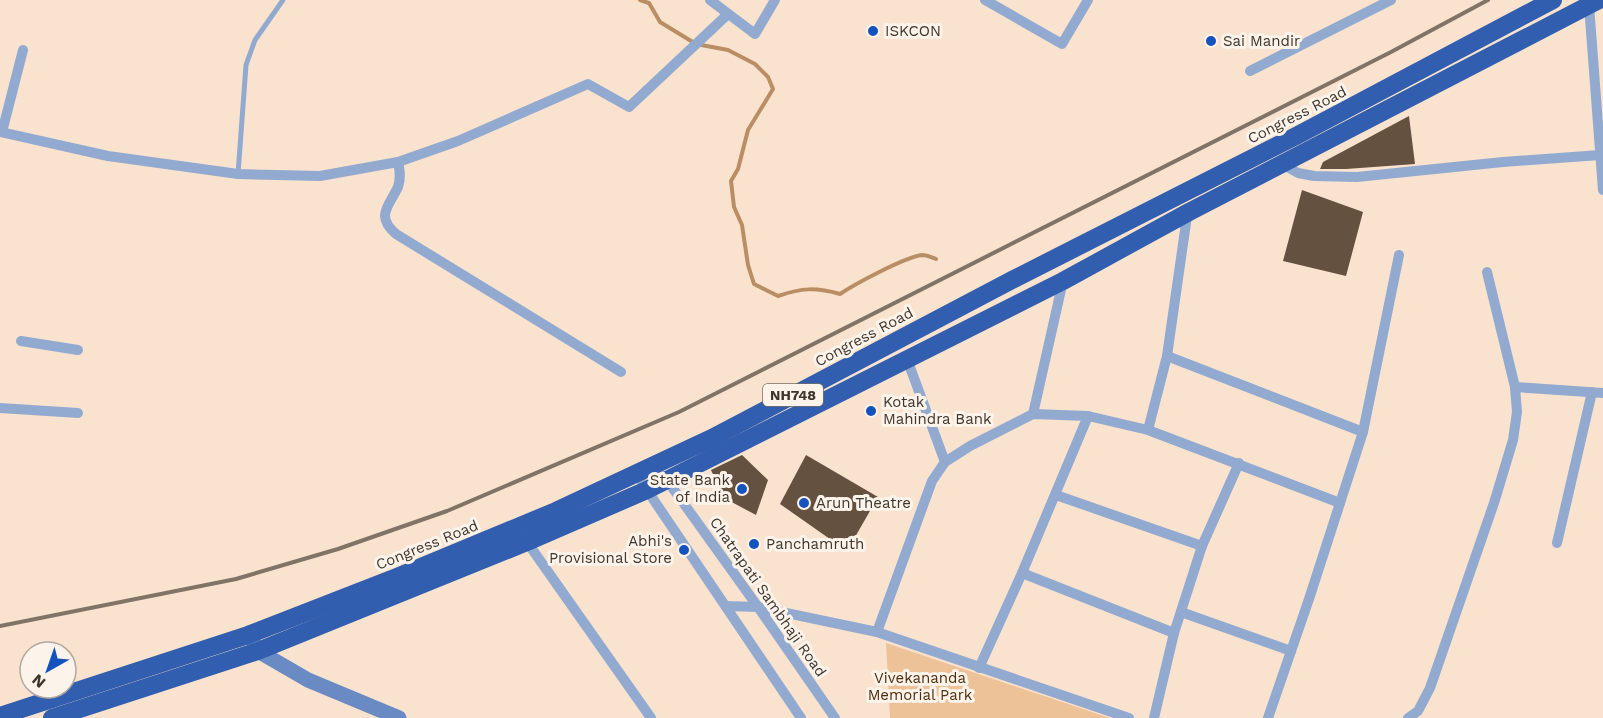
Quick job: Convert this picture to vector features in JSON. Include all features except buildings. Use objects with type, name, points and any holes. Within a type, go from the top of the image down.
[{"type":"highway","name":"Congress Road","points":[[5,716],[248,634],[556,511],[712,438],[1298,135],[1553,0]]},
{"type":"highway","name":"NH748","points":[[52,718],[258,651],[527,542],[666,481],[1063,280],[1189,212],[1594,3]]},
{"type":"street","points":[[710,0],[755,34],[775,0]]},
{"type":"street","points":[[989,1],[1062,44],[1088,0]]},
{"type":"street","points":[[1250,71],[1391,0]]},
{"type":"street","points":[[1594,3],[1603,190]]},
{"type":"street","points":[[23,50],[1,132],[108,156],[238,174],[320,176],[398,162],[458,141],[588,84],[629,107],[728,14]]},
{"type":"street","points":[[1282,164],[1298,173],[1314,176],[1357,177],[1600,155]]},
{"type":"street","points":[[398,162],[400,179],[386,209],[385,219],[388,228],[621,372]]},
{"type":"street","points":[[1148,430],[1167,356],[1189,212],[1184,192]]},
{"type":"street","points":[[1268,718],[1363,432],[1399,255]]},
{"type":"street","points":[[1408,718],[1418,711],[1430,688],[1494,503],[1513,440],[1517,412],[1515,387],[1487,272]]},
{"type":"street","points":[[1033,414],[1063,280]]},
{"type":"street","points":[[21,340],[78,350]]},
{"type":"street","points":[[1167,356],[1363,432]]},
{"type":"street","points":[[907,359],[945,462]]},
{"type":"street","points":[[1515,387],[1597,392],[1557,543]]},
{"type":"street","points":[[0,408],[78,413]]},
{"type":"street","points":[[877,632],[932,481],[945,462],[970,446],[1033,414],[1088,416],[1148,430],[1340,503]]},
{"type":"street","points":[[980,668],[1023,573],[1088,416]]},
{"type":"street","name":"Chatrapati Sambhaji Road","points":[[656,463],[666,481],[759,607],[835,718]]},
{"type":"street","points":[[1154,718],[1174,633],[1202,546],[1239,463]]},
{"type":"street","points":[[636,472],[801,718]]},
{"type":"street","points":[[1056,495],[1202,546]]},
{"type":"street","points":[[527,542],[651,718]]},
{"type":"street","points":[[1023,573],[1174,633]]},
{"type":"street","points":[[726,606],[759,607],[877,632],[1129,718]]},
{"type":"street","points":[[1181,612],[1291,651]]},
{"type":"street","points":[[248,634],[258,651],[308,680],[399,718]]},
{"type":"lane","points":[[238,174],[246,65],[255,40],[283,0]]},
{"type":"green space","name":"Vivekananda Memorial Park","points":[[886,643],[1110,718],[890,718]]},
{"type":"waterway","points":[[640,0],[649,3],[660,22],[696,44],[728,50],[755,64],[768,77],[773,89],[748,130],[738,169],[731,181],[734,207],[742,225],[748,265],[754,284],[778,296],[809,289],[840,294],[914,257],[924,255],[936,259]]},
{"type":"railway","points":[[0,626],[236,579],[338,549],[447,511],[679,412],[1391,52],[1488,0]]},
{"type":"place","name":"ISKCON","points":[[873,31]]},
{"type":"place","name":"Sai Mandir","points":[[1211,41]]},
{"type":"place","name":"Kotak Mahindra Bank","points":[[871,411]]},
{"type":"place","name":"State Bank of India","points":[[742,489]]},
{"type":"place","name":"Arun Theatre","points":[[804,503]]},
{"type":"place","name":"Panchamruth","points":[[754,544]]},
{"type":"place","name":"Abhi's Provisional Store","points":[[684,550]]}]
